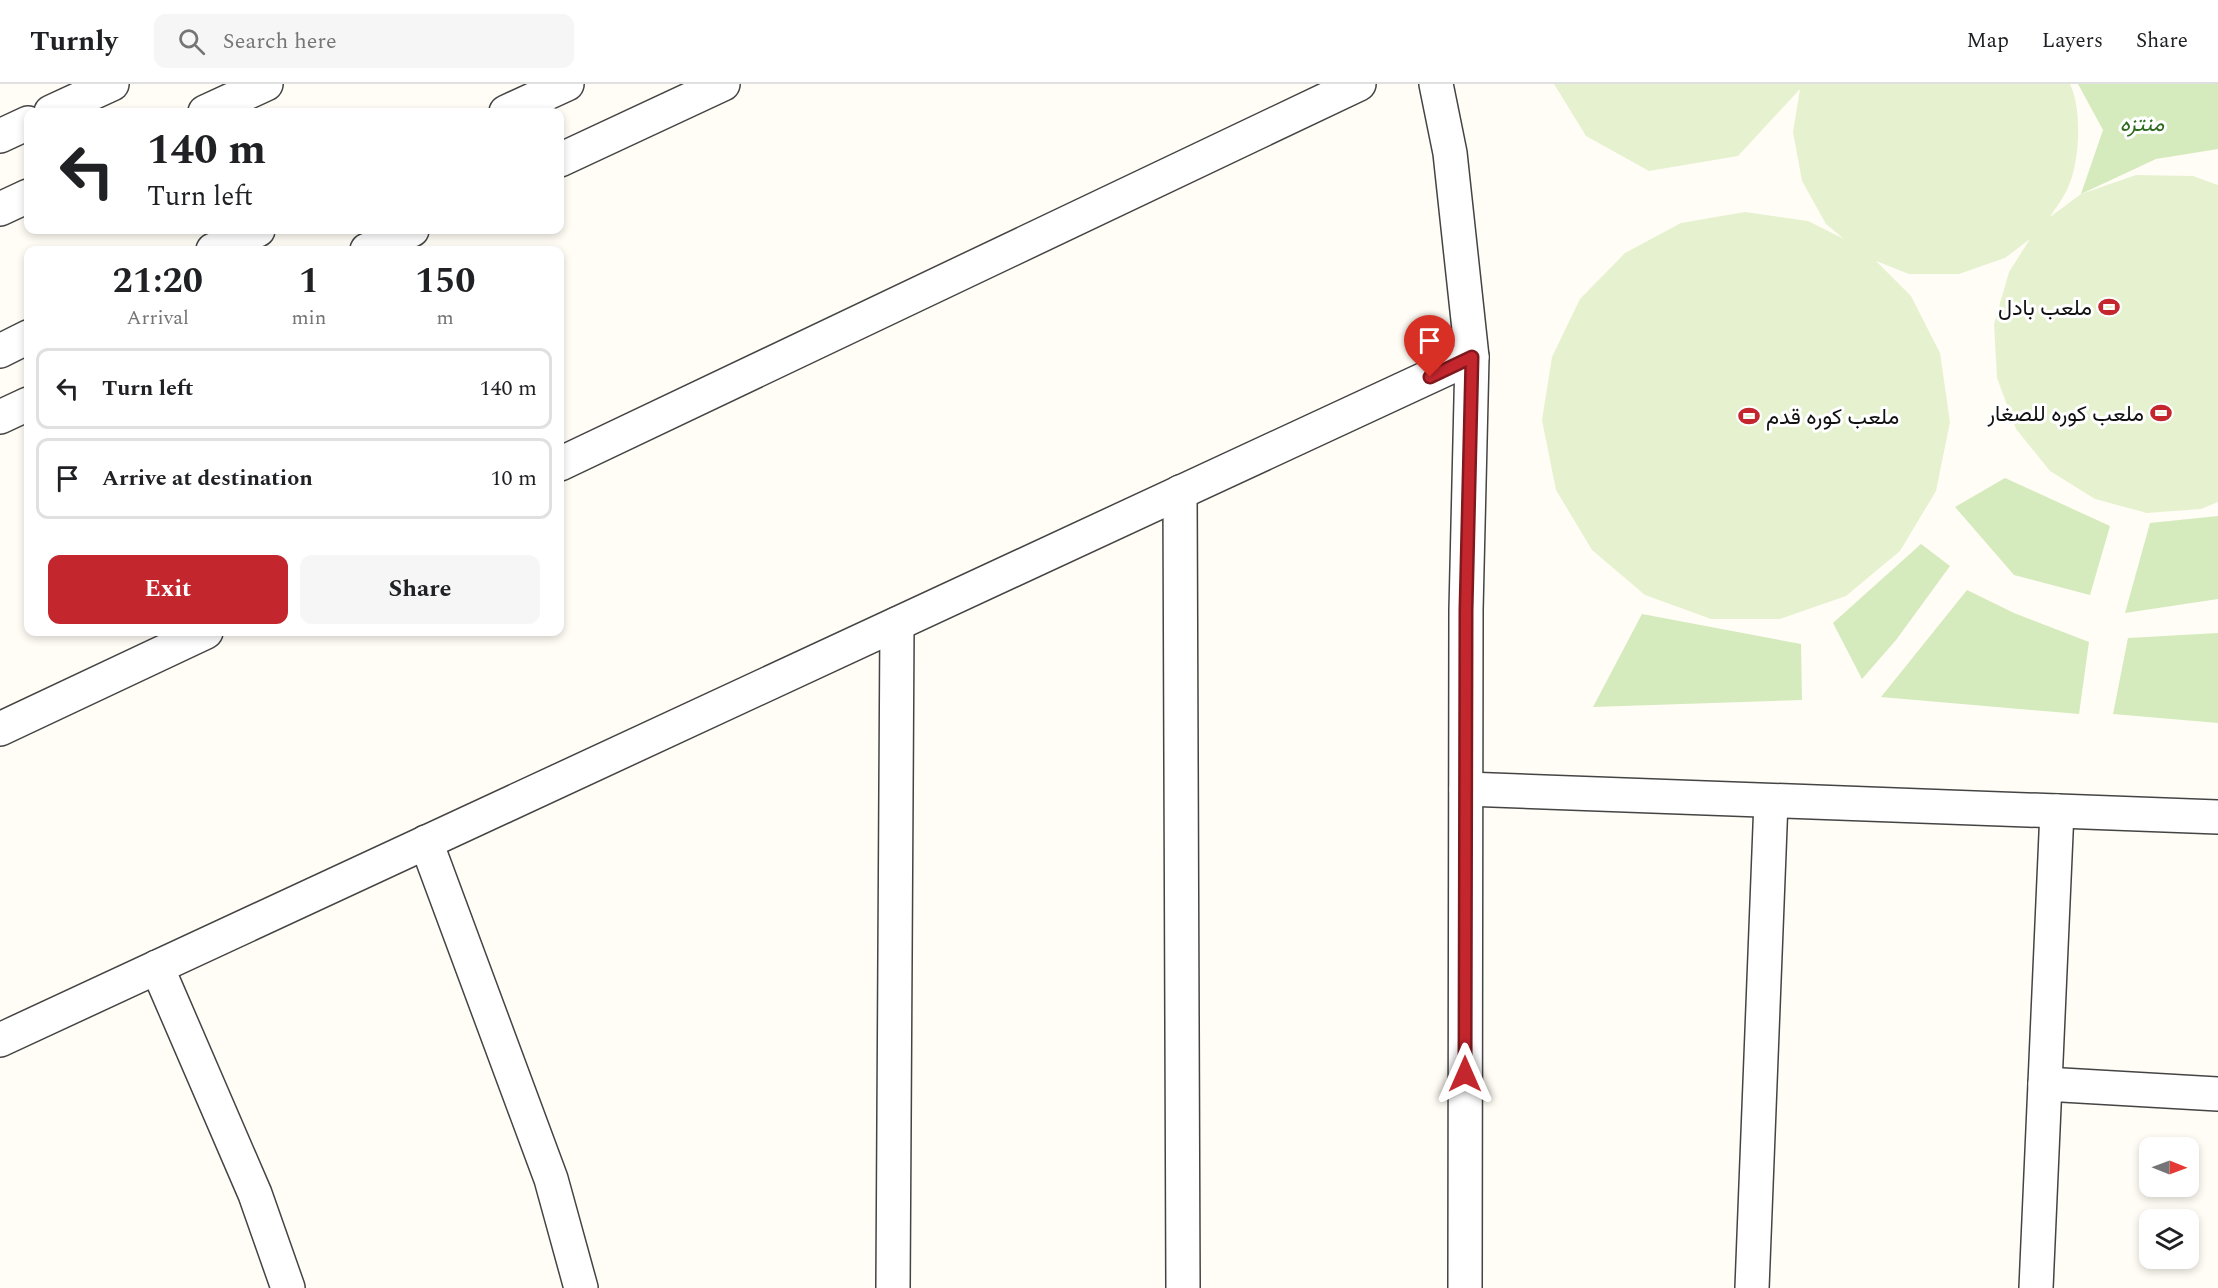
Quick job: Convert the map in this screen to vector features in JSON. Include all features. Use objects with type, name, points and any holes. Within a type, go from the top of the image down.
[{"type":"street","points":[[60,108],[112,84]]},
{"type":"street","points":[[215,108],[266,84]]},
{"type":"street","points":[[515,108],[567,84]]},
{"type":"street","points":[[564,158],[723,84]]},
{"type":"street","points":[[564,462],[1359,84]]},
{"type":"street","points":[[1436,84],[1450,153],[1472,357],[1466,599],[1465,1288]]},
{"type":"street","points":[[0,136],[24,125]]},
{"type":"street","points":[[0,209],[24,198]]},
{"type":"street","points":[[222,246],[249,234]]},
{"type":"street","points":[[376,246],[403,234]]},
{"type":"street","points":[[0,351],[24,339]]},
{"type":"street","points":[[0,1040],[1472,357]]},
{"type":"street","points":[[0,417],[24,406]]},
{"type":"street","points":[[1180,492],[1183,1288]]},
{"type":"street","points":[[893,1288],[897,624]]},
{"type":"street","points":[[0,729],[198,636]]},
{"type":"street","points":[[1466,789],[2218,817]]},
{"type":"street","points":[[1752,1288],[1771,801]]},
{"type":"street","points":[[2036,1288],[2057,811]]},
{"type":"street","points":[[426,842],[551,1179],[581,1288]]},
{"type":"street","points":[[157,967],[255,1194],[288,1288]]},
{"type":"street","points":[[2045,1084],[2218,1094]]},
{"type":"green space","points":[[1554,84],[2070,84],[2078,120],[2075,162],[2067,189],[2050,217],[2081,194],[2136,175],[2193,176],[2218,185],[2218,502],[2201,509],[2147,513],[2095,499],[2050,471],[2016,429],[1997,378],[1994,324],[2009,272],[2030,239],[2005,258],[1959,274],[1909,274],[1876,261],[1911,296],[1940,353],[1950,422],[1936,491],[1900,551],[1846,596],[1780,619],[1711,619],[1645,595],[1592,550],[1556,490],[1542,420],[1552,357],[1580,299],[1625,253],[1681,223],[1745,212],[1808,221],[1844,239],[1826,224],[1802,181],[1793,132],[1800,89],[1738,156],[1649,171],[1586,136]]},
{"type":"green space","name":"منتزه","points":[[2078,84],[2218,84],[2218,149],[2156,159],[2081,194],[2103,130]]},
{"type":"green space","points":[[2005,478],[2110,526],[2090,595],[2014,575],[1955,507]]},
{"type":"green space","points":[[2218,516],[2218,599],[2125,613],[2150,523]]},
{"type":"green space","points":[[1921,544],[1950,566],[1896,640],[1862,679],[1833,623]]},
{"type":"green space","points":[[1967,590],[2014,613],[2089,642],[2079,714],[1881,697]]},
{"type":"green space","points":[[1642,614],[1801,644],[1802,700],[1593,707]]},
{"type":"green space","points":[[2218,633],[2218,723],[2113,714],[2128,638]]},
{"type":"place","name":"ملعب بادل","points":[[2109,307]]},
{"type":"place","name":"ملعب كوره للصغار","points":[[2161,413]]},
{"type":"place","name":"ملعب كوره قدم","points":[[1749,416]]},
{"type":"route","points":[[1430,377],[1472,357],[1466,610],[1465,1074]]}]
